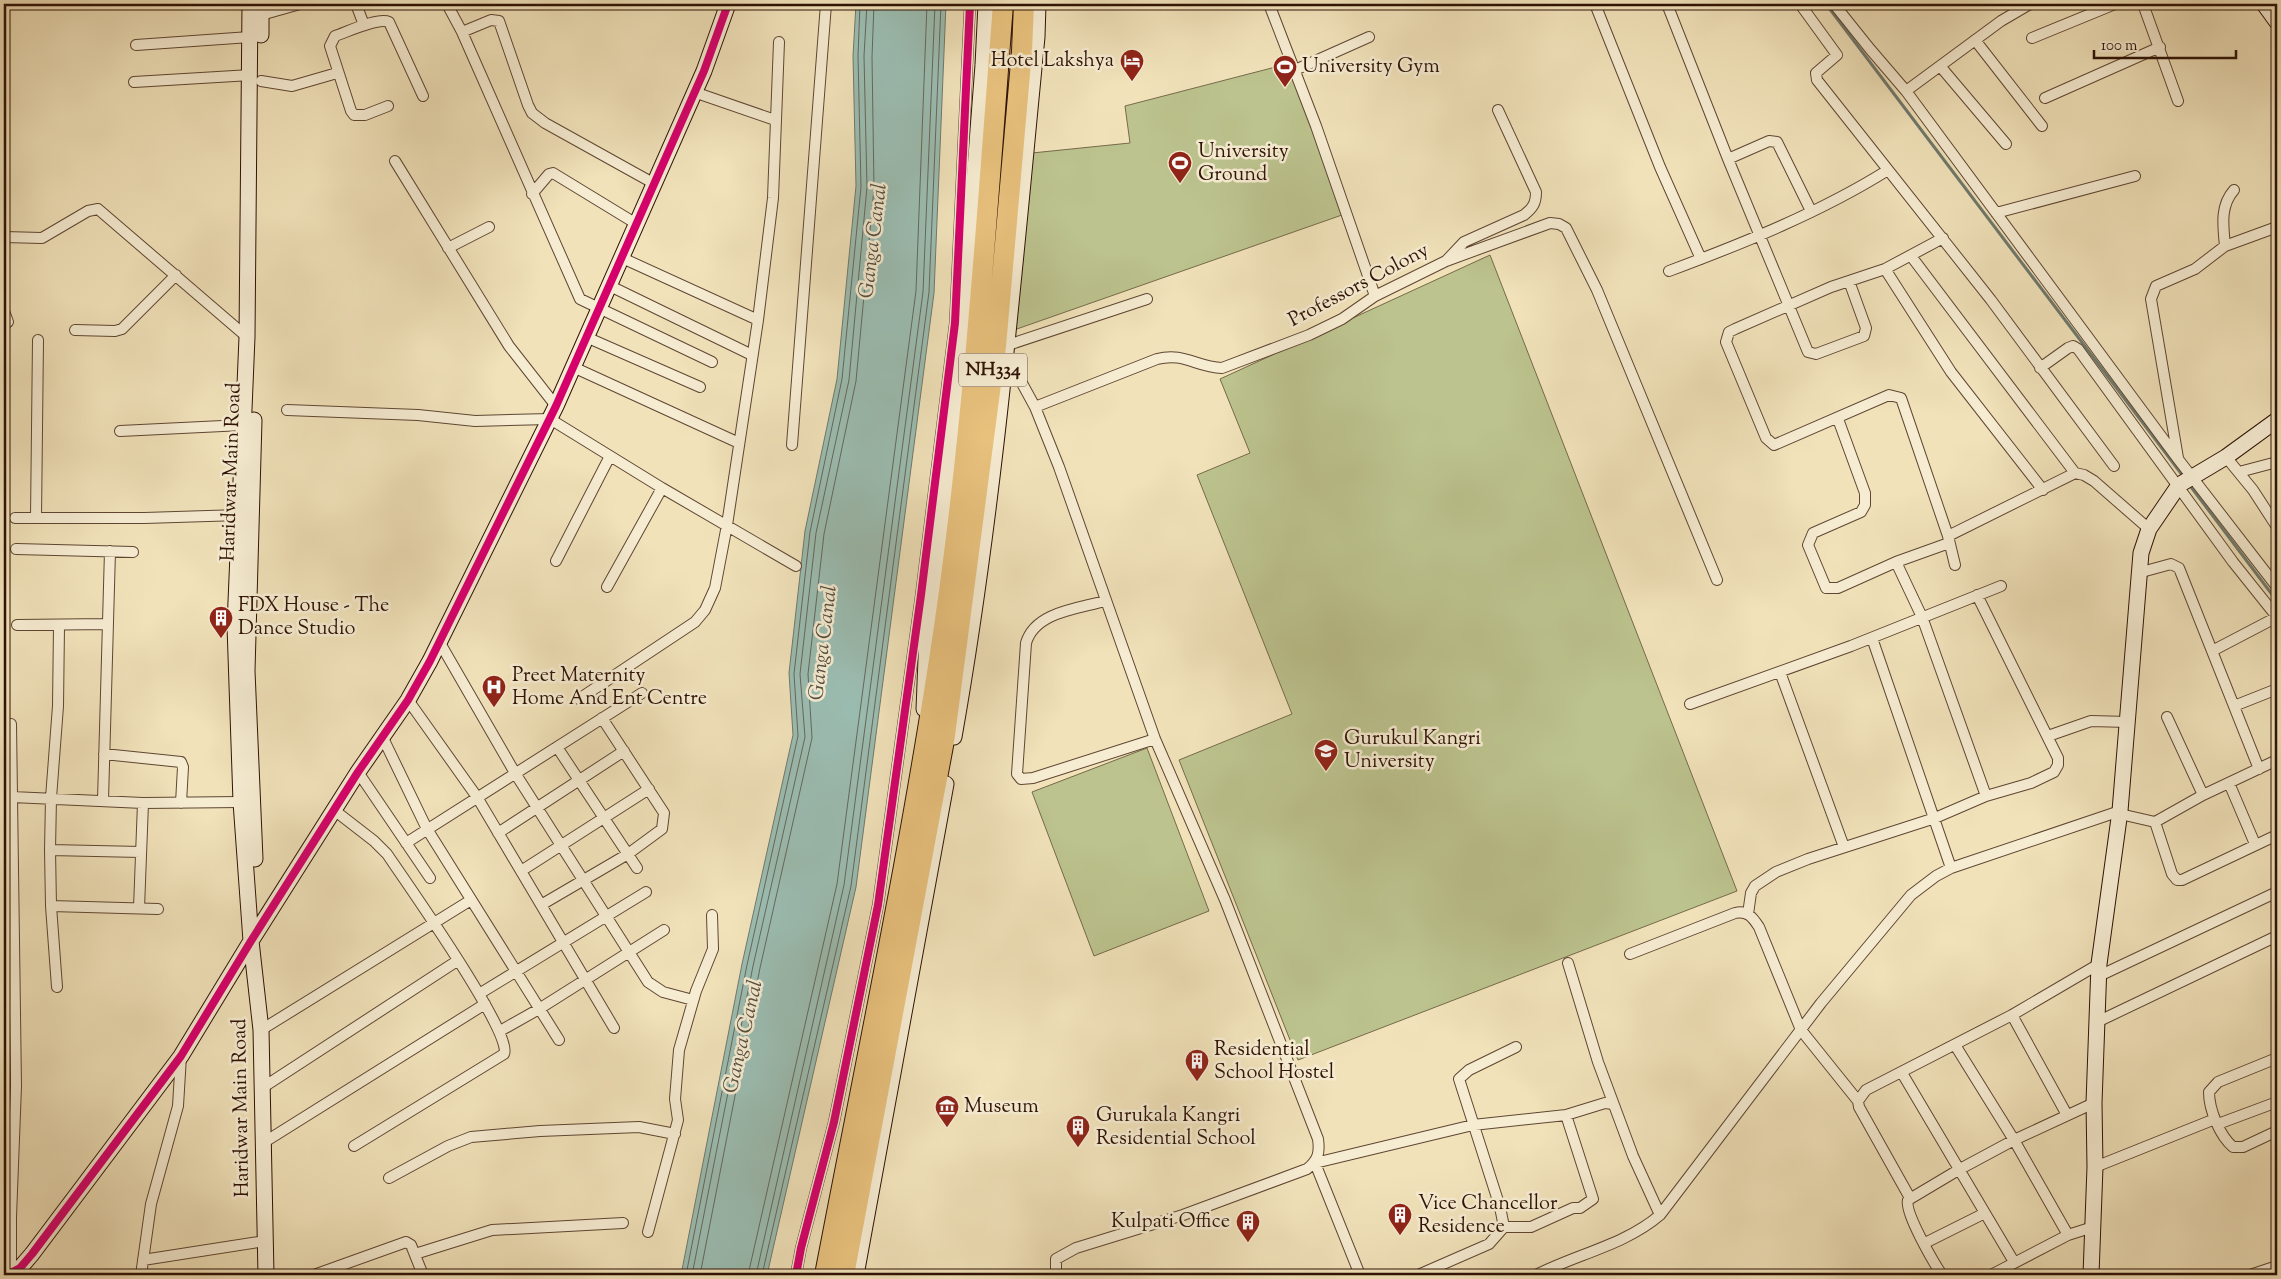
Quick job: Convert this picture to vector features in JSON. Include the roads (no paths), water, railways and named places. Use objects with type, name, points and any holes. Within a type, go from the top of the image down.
[{"type":"highway","name":"NH334","points":[[825,1275],[926,741],[944,627],[965,466],[1003,4]]},
{"type":"highway","name":"NH334","points":[[844,1275],[945,735],[996,346],[1022,51],[1024,4]]},
{"type":"street","name":"Haridwar Main Road","points":[[250,4],[250,37],[256,78],[254,429],[247,624],[247,672],[256,893],[251,941]]},
{"type":"street","points":[[261,9],[300,4]]},
{"type":"street","points":[[356,4],[364,25]]},
{"type":"street","points":[[446,4],[462,32],[575,292],[586,304],[712,362]]},
{"type":"street","points":[[15,1273],[106,1158],[181,1056],[358,772],[408,700],[440,643],[553,413],[716,41],[728,4]]},
{"type":"street","points":[[792,445],[826,4]]},
{"type":"street","points":[[796,1275],[801,1248],[834,1122],[878,904],[918,614],[954,323],[970,4]]},
{"type":"street","points":[[926,741],[924,699],[927,634],[959,378],[986,4]]},
{"type":"street","points":[[856,1275],[972,636],[1007,350],[1037,37],[1038,4]]},
{"type":"street","points":[[1269,4],[1295,70],[1375,296]]},
{"type":"street","points":[[1595,4],[1660,167],[1701,259]]},
{"type":"street","points":[[1667,4],[1759,235],[1806,348],[1812,354],[1861,338],[1866,328],[1849,281]]},
{"type":"street","points":[[1800,4],[1837,55],[1816,73],[1817,80],[1943,238],[2114,466]]},
{"type":"street","points":[[1834,4],[1906,91],[2178,459]]},
{"type":"street","points":[[1906,91],[1975,40],[2030,4]]},
{"type":"street","points":[[2032,38],[2115,4]]},
{"type":"street","points":[[2143,4],[2160,46],[2178,101]]},
{"type":"street","points":[[2264,4],[2277,22]]},
{"type":"street","name":"Haridwar Main Road","points":[[261,9],[256,78],[235,626],[241,802],[251,941],[262,1030],[266,1275]]},
{"type":"street","points":[[388,106],[365,116],[354,114],[337,73],[330,46],[331,40],[335,36],[364,25],[385,20],[392,26],[423,96]]},
{"type":"street","points":[[462,32],[491,20],[499,21],[532,113],[545,123],[653,183]]},
{"type":"street","points":[[136,45],[250,37]]},
{"type":"street","points":[[1295,70],[1369,37]]},
{"type":"street","points":[[1975,40],[2042,126]]},
{"type":"street","points":[[579,699],[695,622],[706,610],[715,588],[727,524],[758,320],[773,198],[779,42]]},
{"type":"street","points":[[2045,98],[2160,46]]},
{"type":"street","points":[[1940,66],[2006,144]]},
{"type":"street","points":[[134,82],[256,78],[292,86],[337,73]]},
{"type":"street","points":[[694,92],[775,120]]},
{"type":"street","name":"Professors Colony","points":[[1035,407],[1166,356],[1182,357],[1212,368],[1227,367],[1322,329],[1342,319],[1375,296],[1446,261],[1464,242],[1524,215],[1532,208],[1536,200],[1536,192],[1498,110]]},
{"type":"street","points":[[1728,159],[1770,142],[1777,142],[1811,211]]},
{"type":"street","points":[[395,161],[509,346],[553,413],[610,456],[796,566]]},
{"type":"street","points":[[1669,271],[1759,235],[1858,189],[1888,170]]},
{"type":"street","points":[[532,194],[549,174],[553,174],[635,223]]},
{"type":"street","points":[[1996,213],[2136,176]]},
{"type":"street","points":[[2225,246],[2224,213],[2227,198],[2234,190]]},
{"type":"street","points":[[4,237],[42,238],[88,211],[98,209],[247,337]]},
{"type":"street","points":[[1446,261],[1550,223],[1559,224],[1566,228],[1596,290],[1717,580]]},
{"type":"street","points":[[448,248],[489,226]]},
{"type":"street","points":[[2212,651],[2277,617],[2233,562],[2186,481],[2178,459],[2151,299],[2152,291],[2162,282],[2195,269],[2225,246],[2277,227]]},
{"type":"street","points":[[1943,238],[1885,269],[1789,304],[1735,328],[1726,337],[1726,342],[1766,438],[1774,445],[1838,419],[1889,395],[1901,398],[1949,539],[1955,565]]},
{"type":"street","points":[[1911,256],[2075,473],[2084,475],[2094,481],[2149,529]]},
{"type":"street","points":[[620,257],[758,320]]},
{"type":"street","points":[[1885,269],[1941,357],[2043,490]]},
{"type":"street","points":[[75,330],[115,331],[122,329],[176,275]]},
{"type":"street","points":[[608,285],[752,355]]},
{"type":"street","points":[[1007,350],[1147,299]]},
{"type":"street","points":[[4,311],[8,322]]},
{"type":"street","points":[[586,337],[700,387]]},
{"type":"street","points":[[36,517],[38,340]]},
{"type":"street","points":[[2040,368],[2068,348],[2073,346],[2078,349],[2186,481],[2277,587]]},
{"type":"street","points":[[1007,350],[1035,407],[1059,467],[1155,739],[1226,900],[1318,1139],[1320,1151],[1315,1163],[1360,1275]]},
{"type":"street","points":[[572,367],[739,442]]},
{"type":"street","points":[[287,410],[418,416],[475,421],[553,413]]},
{"type":"street","points":[[1838,419],[1865,494],[1865,505],[1862,512],[1855,516],[1813,533],[1808,546],[1823,583],[1832,589],[1949,539],[2075,473]]},
{"type":"street","points":[[2091,1275],[2095,1167],[2094,1103],[2099,970],[2120,812],[2141,553],[2149,529],[2186,481],[2226,457],[2277,420]]},
{"type":"street","points":[[120,431],[243,426]]},
{"type":"street","points":[[556,561],[610,456]]},
{"type":"street","points":[[2226,457],[2239,472],[2277,527]]},
{"type":"street","points":[[2239,472],[2277,462]]},
{"type":"street","points":[[607,587],[662,488]]},
{"type":"street","points":[[15,518],[144,518],[240,515]]},
{"type":"street","points":[[16,548],[133,552]]},
{"type":"street","points":[[103,800],[110,551]]},
{"type":"street","points":[[1896,562],[1922,617],[1986,796]]},
{"type":"street","points":[[2138,572],[2171,564],[2178,568],[2259,769]]},
{"type":"street","points":[[1690,704],[1872,638],[2001,586]]},
{"type":"street","points":[[1748,914],[1751,893],[1762,881],[1792,865],[1935,818],[1986,796],[2031,783],[2054,772],[2058,765],[2058,758],[1977,595]]},
{"type":"street","points":[[1105,600],[1043,619],[1029,632],[1026,643],[1017,774],[1021,779],[1033,778],[1155,739]]},
{"type":"street","points":[[17,625],[107,624]]},
{"type":"street","points":[[57,987],[51,906],[50,850],[51,798],[58,706],[59,626]]},
{"type":"street","points":[[1872,638],[1951,868]]},
{"type":"street","points":[[440,643],[515,773],[648,982],[663,992],[693,1000]]},
{"type":"street","points":[[1780,672],[1844,847]]},
{"type":"street","points":[[2234,706],[2277,689]]},
{"type":"street","points":[[406,843],[642,693]]},
{"type":"street","points":[[408,700],[477,797],[614,1028]]},
{"type":"street","points":[[2168,717],[2203,795]]},
{"type":"street","points":[[541,905],[628,854],[662,829],[664,813],[602,718]]},
{"type":"street","points":[[2048,736],[2091,721],[2128,722]]},
{"type":"street","points":[[11,724],[16,1086],[15,1273]]},
{"type":"street","points":[[382,736],[426,829],[559,1040]]},
{"type":"street","points":[[557,747],[637,868]]},
{"type":"street","points":[[498,833],[624,751]]},
{"type":"street","points":[[104,754],[181,762],[181,803]]},
{"type":"street","points":[[1536,1275],[1628,1236],[1647,1226],[1660,1214],[1801,1030],[1911,895],[1936,876],[1951,868],[2120,812],[2155,822],[2203,795],[2277,760]]},
{"type":"street","points":[[358,772],[430,878]]},
{"type":"street","points":[[2229,783],[2255,844]]},
{"type":"street","points":[[521,871],[649,789]]},
{"type":"street","points":[[12,798],[143,803],[241,802]]},
{"type":"street","points":[[138,908],[143,803]]},
{"type":"street","points":[[334,810],[374,841],[387,854],[434,922],[479,994],[500,1031],[506,1047],[504,1054],[354,1146]]},
{"type":"street","points":[[2155,822],[2172,874],[2177,880],[2182,880],[2277,835]]},
{"type":"street","points":[[50,850],[141,852]]},
{"type":"street","points":[[479,994],[646,892]]},
{"type":"street","points":[[1858,1101],[1866,1090],[2099,970],[2277,892]]},
{"type":"street","points":[[262,1030],[471,900]]},
{"type":"street","points":[[51,906],[158,908]]},
{"type":"street","points":[[1630,954],[1741,911],[1748,914],[1759,927],[1801,1030],[1858,1101],[1910,1198]]},
{"type":"street","points":[[648,1232],[652,1210],[678,1120],[675,1099],[679,1050],[693,1000],[713,949],[712,915]]},
{"type":"street","points":[[500,1031],[539,1009],[664,930]]},
{"type":"street","points":[[2097,1022],[2277,936]]},
{"type":"street","points":[[262,1088],[457,961]]},
{"type":"street","points":[[1568,963],[1598,1062],[1633,1156],[1660,1214]]},
{"type":"street","points":[[264,1143],[485,1004]]},
{"type":"street","points":[[2012,1015],[2067,1115]]},
{"type":"street","points":[[1955,1045],[2014,1140],[2068,1235]]},
{"type":"street","points":[[1504,1227],[1500,1207],[1460,1087],[1460,1075],[1516,1047]]},
{"type":"street","points":[[141,1275],[151,1204],[178,1106],[181,1056]]},
{"type":"street","points":[[2277,1058],[2218,1082],[2209,1092],[2209,1101],[2228,1144],[2237,1148],[2277,1132]]},
{"type":"street","points":[[1902,1073],[2014,1262]]},
{"type":"street","points":[[2095,1167],[2217,1121],[2277,1102]]},
{"type":"street","points":[[1056,1275],[1056,1259],[1076,1248],[1184,1215],[1307,1169],[1315,1163],[1473,1125],[1566,1115],[1606,1103],[1614,1104]]},
{"type":"street","points":[[1942,1275],[1907,1205],[1910,1198],[2014,1140],[2094,1103]]},
{"type":"street","points":[[1418,1275],[1489,1244],[1504,1227],[1531,1227],[1572,1208],[1580,1208],[1593,1199],[1566,1115]]},
{"type":"street","points":[[389,1178],[448,1146],[471,1138],[540,1130],[639,1127],[675,1134]]},
{"type":"street","points":[[1925,1243],[1985,1213]]},
{"type":"street","points":[[415,1254],[492,1230],[623,1223]]},
{"type":"street","points":[[1991,1275],[2068,1235],[2093,1226]]},
{"type":"street","points":[[143,1260],[265,1241]]},
{"type":"street","points":[[314,1275],[406,1242],[411,1245],[423,1275]]},
{"type":"street","points":[[2250,1275],[2276,1270]]},
{"type":"water","name":"Ganga Canal","points":[[856,4],[946,4],[934,293],[856,887],[767,1275],[681,1275],[742,964],[793,735],[789,673],[805,531],[837,379],[856,186],[853,56]]},
{"type":"waterway","points":[[1826,4],[2183,476]]},
{"type":"waterway","points":[[2188,483],[2277,601]]},
{"type":"place","name":"Hotel Lakshya","points":[[1132,82]]},
{"type":"place","name":"University Gym","points":[[1285,88]]},
{"type":"place","name":"University Ground","points":[[1180,184]]},
{"type":"place","name":"FDX House - The Dance Studio","points":[[221,639]]},
{"type":"place","name":"Preet Maternity Home And Ent Centre","points":[[494,708]]},
{"type":"place","name":"Gurukul Kangri University","points":[[1326,772]]},
{"type":"place","name":"Residential School Hostel","points":[[1197,1082]]},
{"type":"place","name":"Museum","points":[[947,1128]]},
{"type":"place","name":"Gurukala Kangri Residential School","points":[[1078,1148]]},
{"type":"place","name":"Vice Chancellor Residence","points":[[1400,1236]]},
{"type":"place","name":"Kulpati Office","points":[[1248,1243]]}]
